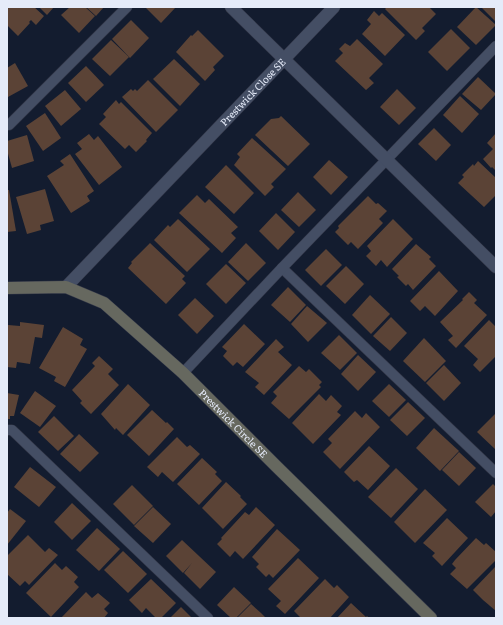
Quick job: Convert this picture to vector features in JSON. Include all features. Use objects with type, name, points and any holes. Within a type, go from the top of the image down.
[{"type":"street","points":[[230,7],[284,60],[334,7]]},
{"type":"street","name":"Prestwick Close SE","points":[[66,287],[284,60],[496,266]]},
{"type":"street","name":"Prestwick Circle SE","points":[[7,288],[66,287],[104,303],[183,373],[431,618]]},
{"type":"lane","points":[[7,125],[9,125],[127,7]]},
{"type":"lane","points":[[183,373],[496,46]]},
{"type":"lane","points":[[282,268],[496,473]]},
{"type":"lane","points":[[7,430],[12,430],[208,618]]},
{"type":"building","points":[[7,7],[34,7],[44,16],[36,25],[31,20],[18,36],[7,25]]},
{"type":"building","points":[[39,7],[54,7],[47,15]]},
{"type":"building","points":[[70,7],[85,7],[95,16],[79,33],[61,15]]},
{"type":"building","points":[[86,7],[104,7],[96,16]]},
{"type":"building","points":[[145,7],[176,7],[161,23]]},
{"type":"building","points":[[387,7],[429,7],[436,14],[422,28],[425,31],[416,40],[385,9]]},
{"type":"building","points":[[476,7],[496,25],[476,45],[457,27]]},
{"type":"building","points":[[481,7],[496,7],[496,22]]},
{"type":"building","points":[[374,11],[379,16],[382,13],[405,35],[385,56],[362,34],[371,24],[367,20]]},
{"type":"building","points":[[131,20],[149,38],[130,58],[112,39]]},
{"type":"building","points":[[451,29],[470,48],[447,71],[428,52]]},
{"type":"building","points":[[198,30],[224,56],[213,67],[215,70],[205,81],[176,52],[191,35],[192,36]]},
{"type":"building","points":[[357,39],[383,64],[369,78],[374,83],[366,90],[335,61],[343,53],[339,49],[345,43],[350,46]]},
{"type":"building","points":[[111,40],[129,57],[110,76],[92,59]]},
{"type":"building","points":[[174,59],[200,84],[180,106],[153,79]]},
{"type":"building","points":[[15,63],[28,86],[8,97],[7,68]]},
{"type":"building","points":[[86,66],[104,85],[86,102],[68,83]]},
{"type":"building","points":[[478,77],[496,94],[481,110],[462,94]]},
{"type":"building","points":[[148,80],[178,110],[156,132],[122,97],[131,89],[133,91],[135,89],[137,91]]},
{"type":"building","points":[[397,89],[416,108],[399,125],[380,107]]},
{"type":"building","points":[[65,90],[81,109],[61,126],[45,106]]},
{"type":"building","points":[[460,96],[479,114],[462,133],[443,115]]},
{"type":"building","points":[[116,100],[119,104],[121,102],[152,133],[146,140],[147,141],[136,152],[129,145],[125,149],[99,124],[106,117],[103,114]]},
{"type":"building","points":[[45,113],[61,138],[43,151],[26,126]]},
{"type":"building","points":[[281,116],[310,144],[288,166],[255,135],[271,119],[279,118]]},
{"type":"building","points":[[434,128],[451,145],[436,161],[418,144]]},
{"type":"building","points":[[496,133],[496,171],[483,159],[493,149],[487,143]]},
{"type":"building","points":[[89,134],[94,140],[98,136],[122,167],[99,185],[75,154],[82,149],[77,143]]},
{"type":"building","points":[[27,135],[34,161],[12,168],[7,150],[7,141]]},
{"type":"building","points":[[252,138],[286,169],[271,184],[274,187],[265,196],[234,165],[240,157],[237,154]]},
{"type":"building","points":[[70,154],[94,191],[87,196],[90,201],[71,213],[47,176],[64,165],[60,161]]},
{"type":"building","points":[[329,160],[348,177],[331,195],[313,177]]},
{"type":"building","points":[[478,161],[496,178],[496,195],[484,207],[458,183],[464,177],[462,175]]},
{"type":"building","points":[[226,165],[254,193],[234,214],[205,187]]},
{"type":"building","points":[[45,189],[54,221],[40,225],[41,230],[27,234],[16,197]]},
{"type":"building","points":[[7,190],[9,190],[16,231],[7,232]]},
{"type":"building","points":[[298,192],[316,210],[299,227],[281,210]]},
{"type":"building","points":[[197,195],[205,203],[209,199],[238,227],[231,233],[236,238],[222,253],[179,213]]},
{"type":"building","points":[[368,196],[376,204],[378,203],[387,211],[379,219],[383,223],[358,249],[351,242],[348,245],[335,232],[339,228],[338,226]]},
{"type":"building","points":[[276,213],[295,232],[278,250],[259,231]]},
{"type":"building","points":[[178,219],[210,249],[187,272],[154,240],[168,225],[170,227]]},
{"type":"building","points":[[393,219],[413,239],[387,267],[381,260],[376,266],[366,256],[371,251],[367,246]]},
{"type":"building","points":[[150,243],[185,276],[182,279],[186,283],[166,304],[128,268],[132,263],[131,262]]},
{"type":"building","points":[[246,243],[266,263],[248,281],[228,262]]},
{"type":"building","points":[[416,244],[431,257],[429,259],[436,266],[413,290],[408,284],[406,286],[397,277],[399,276],[392,269]]},
{"type":"building","points":[[326,249],[342,265],[321,286],[305,270]]},
{"type":"building","points":[[226,264],[246,283],[226,304],[206,284]]},
{"type":"building","points":[[346,266],[364,284],[345,304],[326,286]]},
{"type":"building","points":[[439,271],[458,291],[435,316],[425,306],[420,311],[410,301]]},
{"type":"building","points":[[288,287],[306,305],[290,322],[271,305]]},
{"type":"building","points":[[469,292],[477,300],[474,303],[487,315],[456,348],[448,340],[453,336],[440,322],[463,300],[462,299]]},
{"type":"building","points":[[370,295],[390,314],[371,334],[352,315]]},
{"type":"building","points":[[195,298],[214,316],[197,334],[178,315]]},
{"type":"building","points":[[307,306],[327,323],[308,342],[291,324]]},
{"type":"building","points":[[391,317],[407,333],[390,351],[373,336]]},
{"type":"building","points":[[489,320],[496,327],[496,356],[480,372],[473,365],[478,359],[464,346]]},
{"type":"building","points":[[20,322],[44,325],[42,338],[35,337],[30,364],[17,362],[16,368],[7,367],[8,325],[20,326]]},
{"type":"building","points":[[244,324],[265,344],[243,367],[237,362],[233,366],[223,356],[227,351],[222,347]]},
{"type":"building","points":[[63,327],[83,339],[80,345],[87,349],[65,387],[54,381],[56,377],[39,368]]},
{"type":"building","points":[[339,335],[357,353],[340,370],[321,353]]},
{"type":"building","points":[[424,338],[446,361],[425,382],[403,361]]},
{"type":"building","points":[[276,339],[284,347],[278,352],[292,365],[264,395],[255,387],[259,383],[245,372]]},
{"type":"building","points":[[358,355],[376,372],[358,391],[341,374]]},
{"type":"building","points":[[99,356],[113,369],[108,374],[119,385],[91,414],[80,403],[82,401],[72,390],[95,366],[92,363]]},
{"type":"building","points":[[444,365],[461,383],[444,401],[426,383]]},
{"type":"building","points":[[299,366],[306,372],[309,369],[322,382],[319,385],[321,387],[289,419],[271,403],[277,396],[273,392]]},
{"type":"building","points":[[128,384],[150,405],[123,435],[116,428],[115,430],[101,414]]},
{"type":"building","points":[[389,384],[406,400],[389,417],[372,401]]},
{"type":"building","points":[[35,391],[56,406],[40,427],[20,413]]},
{"type":"building","points":[[7,393],[19,395],[14,416],[10,416],[10,419],[7,419]]},
{"type":"building","points":[[319,394],[326,401],[331,395],[342,406],[337,412],[341,415],[313,444],[292,423]]},
{"type":"building","points":[[408,402],[425,418],[407,436],[390,420]]},
{"type":"building","points":[[152,410],[174,429],[149,456],[127,435]]},
{"type":"building","points":[[355,411],[362,418],[366,413],[380,427],[340,469],[323,452],[332,443],[328,439]]},
{"type":"building","points":[[496,413],[496,450],[477,432]]},
{"type":"building","points":[[54,416],[74,436],[58,451],[38,432]]},
{"type":"building","points":[[434,428],[459,451],[440,471],[416,448]]},
{"type":"building","points":[[79,434],[99,453],[80,472],[60,454]]},
{"type":"building","points":[[177,437],[187,447],[190,445],[200,454],[173,482],[162,472],[158,477],[147,467]]},
{"type":"building","points":[[369,446],[390,466],[368,490],[357,480],[354,482],[344,472]]},
{"type":"building","points":[[459,452],[476,468],[459,486],[442,470]]},
{"type":"building","points":[[202,458],[217,472],[215,474],[222,481],[199,505],[177,484]]},
{"type":"building","points":[[30,467],[56,487],[39,507],[14,487]]},
{"type":"building","points":[[396,468],[418,489],[391,518],[368,497]]},
{"type":"building","points":[[226,482],[247,504],[223,529],[202,508]]},
{"type":"building","points":[[493,484],[496,487],[496,511],[491,517],[475,502]]},
{"type":"building","points":[[132,485],[153,506],[134,525],[113,504]]},
{"type":"building","points":[[425,489],[447,510],[415,543],[394,522]]},
{"type":"building","points":[[72,503],[91,521],[72,540],[54,522]]},
{"type":"building","points":[[153,507],[171,524],[153,543],[134,526]]},
{"type":"building","points":[[256,507],[275,525],[243,559],[235,551],[230,557],[217,544],[245,512],[249,515]]},
{"type":"building","points":[[10,509],[26,521],[7,545],[7,513]]},
{"type":"building","points":[[447,518],[468,538],[442,566],[432,556],[435,553],[423,543]]},
{"type":"building","points":[[97,528],[120,549],[99,571],[76,550]]},
{"type":"building","points":[[277,529],[300,550],[273,578],[269,574],[266,577],[256,567],[259,564],[252,557]]},
{"type":"building","points":[[28,535],[45,552],[49,548],[58,555],[29,585],[25,581],[20,586],[7,574],[7,556]]},
{"type":"building","points":[[476,538],[484,545],[486,543],[496,552],[496,560],[467,589],[450,574],[456,568],[452,564]]},
{"type":"building","points":[[182,540],[216,572],[200,589],[184,573],[192,563],[183,573],[166,556]]},
{"type":"building","points":[[123,551],[147,574],[128,593],[104,570]]},
{"type":"building","points":[[298,558],[319,578],[285,614],[276,606],[281,601],[268,589]]},
{"type":"building","points":[[55,563],[62,570],[66,566],[78,577],[74,582],[79,587],[51,617],[26,593]]},
{"type":"building","points":[[496,566],[496,611],[473,590]]},
{"type":"building","points":[[151,579],[176,603],[161,618],[156,618],[146,608],[142,613],[129,600]]},
{"type":"building","points":[[325,579],[334,588],[337,585],[349,597],[330,618],[301,618],[294,611]]},
{"type":"building","points":[[234,587],[251,603],[236,618],[231,618],[217,605]]},
{"type":"building","points":[[86,592],[92,598],[98,593],[110,603],[104,609],[108,613],[104,618],[61,618]]},
{"type":"building","points":[[351,603],[366,617],[367,616],[369,618],[337,618]]},
{"type":"building","points":[[251,604],[261,613],[266,618],[237,618]]},
{"type":"building","points":[[181,607],[192,618],[170,618]]}]
